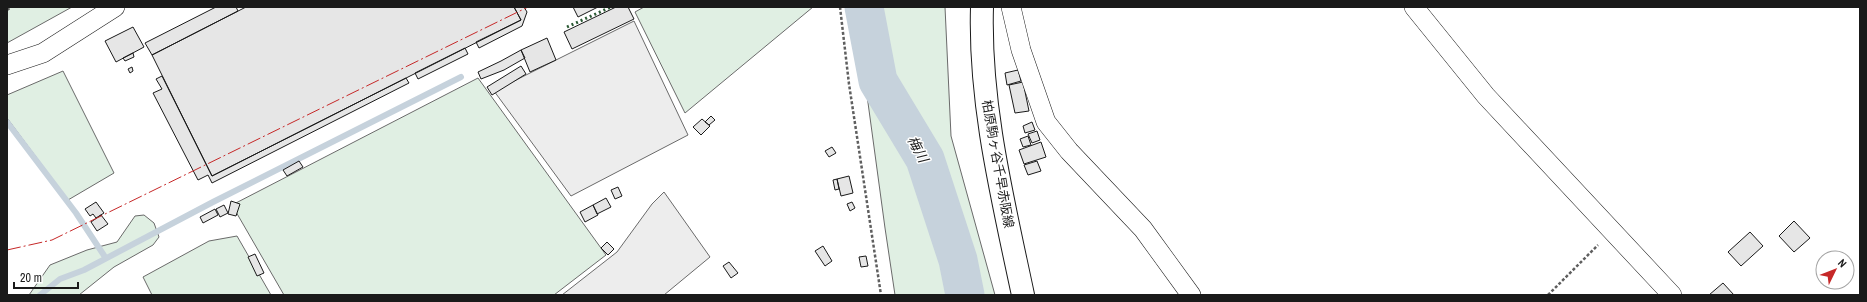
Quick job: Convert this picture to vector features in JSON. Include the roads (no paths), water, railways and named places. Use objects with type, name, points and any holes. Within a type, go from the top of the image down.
[{"type":"main road","name":"柏原駒ヶ谷千早赤阪線","points":[[982,7],[984,64],[993,152],[1023,295]]},
{"type":"street","points":[[7,65],[43,53],[115,7]]},
{"type":"street","points":[[1011,7],[1021,50],[1046,122],[1069,151],[1143,229],[1191,295]]},
{"type":"street","points":[[1414,7],[1486,96],[1672,295]]},
{"type":"waterway","name":"梅川","points":[[864,7],[878,81],[925,159],[958,260],[965,295]]},
{"type":"waterway","points":[[40,295],[60,279],[84,270],[213,202],[461,77]]},
{"type":"waterway","points":[[7,122],[76,213],[105,257]]}]
